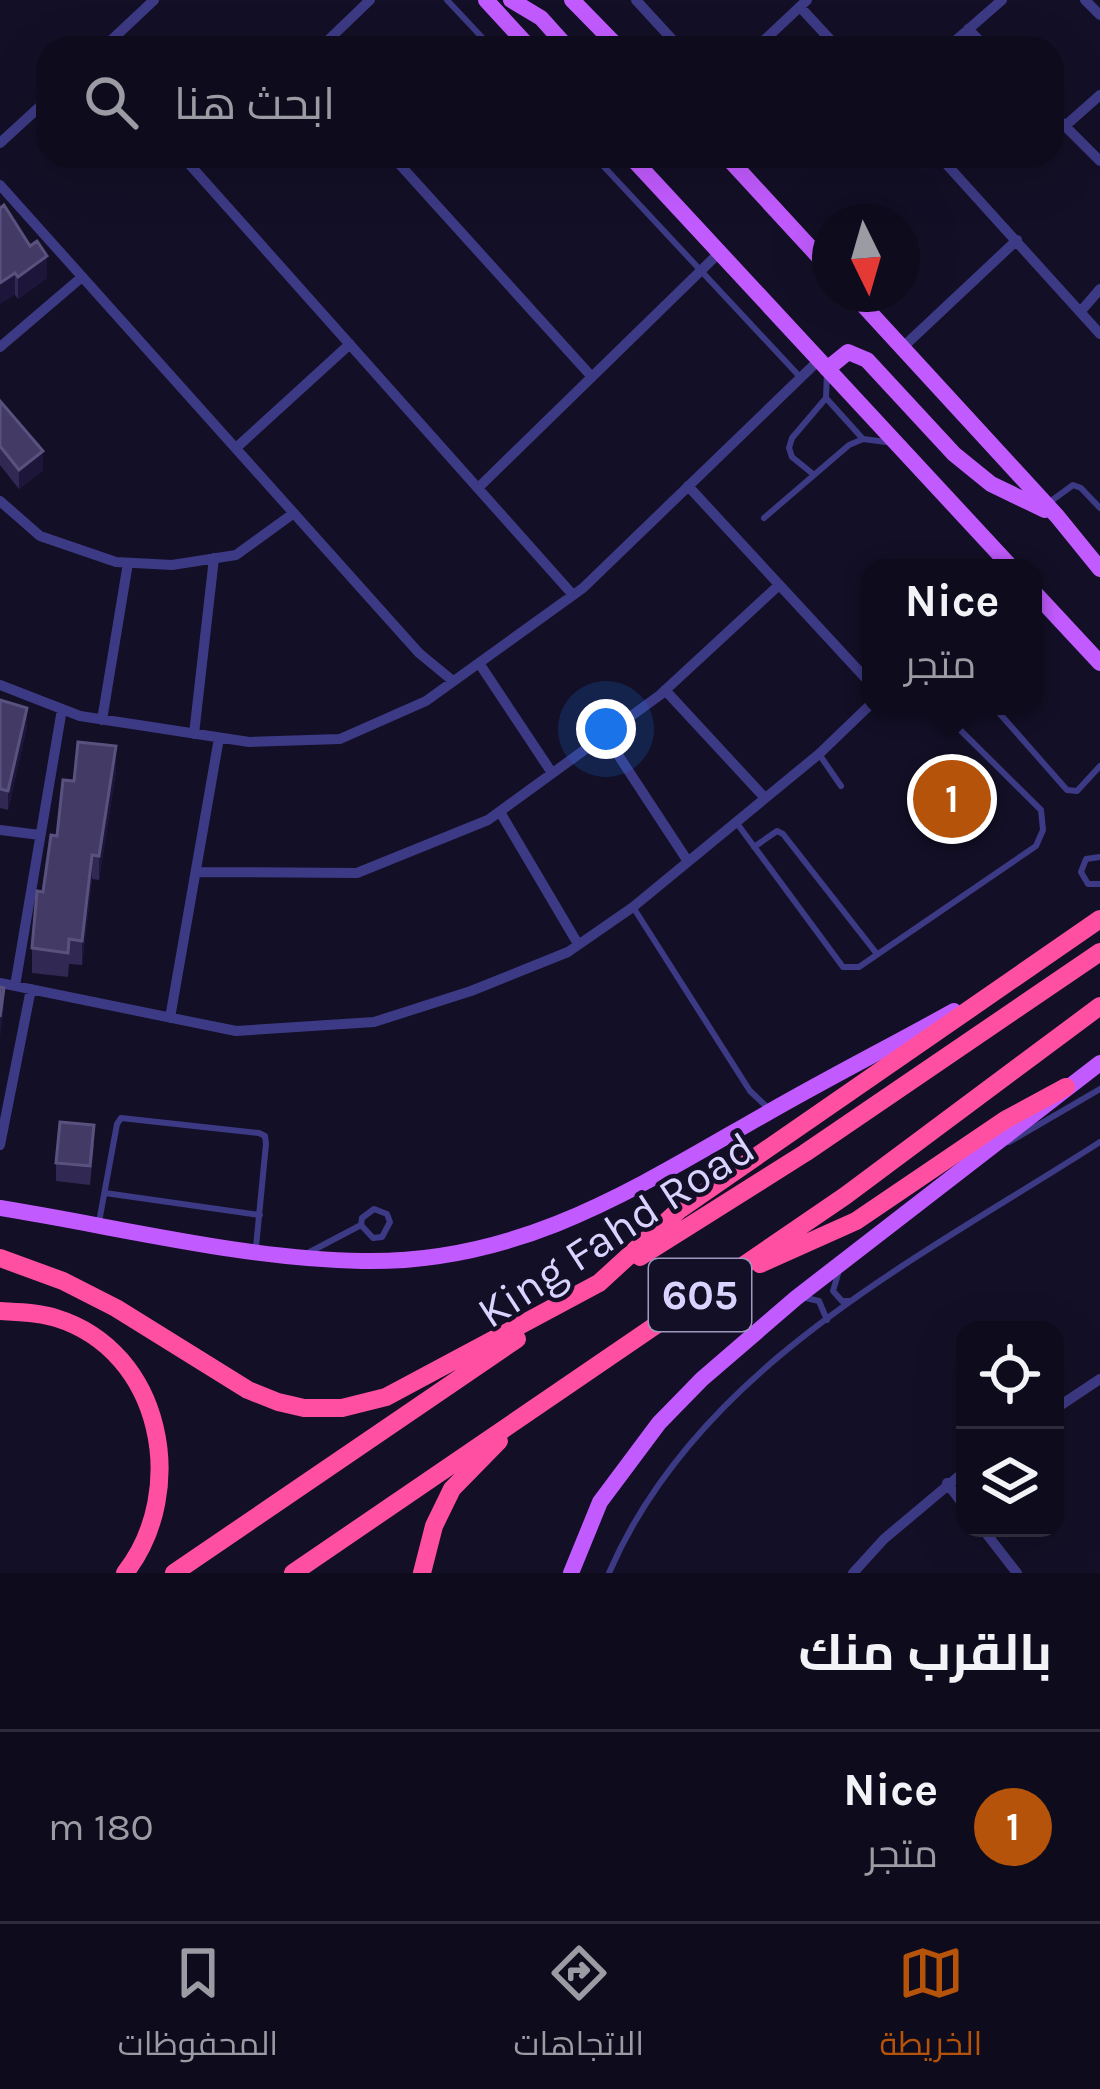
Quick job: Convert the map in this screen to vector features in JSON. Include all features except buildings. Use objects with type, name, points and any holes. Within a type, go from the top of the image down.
[{"type":"highway","points":[[0,1258],[63,1281],[116,1308],[248,1390],[304,1408],[342,1408],[386,1397],[599,1283],[680,1210],[1100,918]]},
{"type":"highway","name":"King Fahd Road","points":[[174,1573],[599,1283],[805,1154],[1100,952]]},
{"type":"highway","name":"605","points":[[293,1573],[844,1196],[1100,1006]]},
{"type":"highway","points":[[718,1283],[856,1221],[1006,1120],[1072,1083]]},
{"type":"highway","points":[[0,1310],[57,1318],[83,1331],[126,1368],[142,1393],[158,1440],[162,1473],[150,1531],[124,1573]]},
{"type":"highway","points":[[422,1573],[434,1526],[452,1489],[528,1411]]},
{"type":"main road","points":[[486,0],[519,36]]},
{"type":"main road","points":[[511,0],[541,18],[557,36]]},
{"type":"main road","points":[[572,0],[607,36]]},
{"type":"main road","points":[[641,168],[1004,559]]},
{"type":"main road","points":[[737,168],[812,249]]},
{"type":"main road","points":[[869,312],[1100,569]]},
{"type":"main road","points":[[823,364],[848,352],[867,360],[955,454],[991,484],[1051,510]]},
{"type":"main road","points":[[1042,601],[1100,662]]},
{"type":"main road","points":[[0,1208],[255,1251],[364,1261],[511,1242],[634,1192],[1002,985]]},
{"type":"main road","points":[[571,1573],[600,1502],[659,1423],[703,1379],[796,1298],[985,1156],[1100,1059]]},
{"type":"street","points":[[116,36],[154,0]]},
{"type":"street","points":[[332,36],[370,0]]},
{"type":"street","points":[[636,0],[669,36]]},
{"type":"street","points":[[960,36],[1002,0]]},
{"type":"street","points":[[1085,0],[1100,16]]},
{"type":"street","points":[[769,36],[803,3],[829,36]]},
{"type":"street","points":[[968,29],[975,36]]},
{"type":"street","points":[[1100,95],[1065,126],[1100,161]]},
{"type":"street","points":[[0,143],[36,110]]},
{"type":"street","points":[[403,168],[592,377]]},
{"type":"street","points":[[950,168],[1100,334]]},
{"type":"street","points":[[194,169],[573,595]]},
{"type":"street","points":[[0,185],[419,653],[453,682]]},
{"type":"street","points":[[902,348],[1017,241]]},
{"type":"street","points":[[478,488],[719,253]]},
{"type":"street","points":[[0,347],[82,277]]},
{"type":"street","points":[[1081,311],[1100,289]]},
{"type":"street","points":[[236,448],[350,344]]},
{"type":"street","points":[[0,685],[102,720],[249,742],[340,739],[426,701],[573,595],[801,378],[823,364]]},
{"type":"street","points":[[688,486],[862,674]]},
{"type":"street","points":[[0,501],[40,536],[128,563],[172,565],[236,555],[294,513]]},
{"type":"street","points":[[194,734],[214,558]]},
{"type":"street","points":[[102,720],[128,563]]},
{"type":"street","points":[[196,872],[356,873],[488,820],[665,690],[779,585]]},
{"type":"street","points":[[479,663],[552,773]]},
{"type":"street","points":[[665,690],[765,797]]},
{"type":"street","points":[[15,986],[62,710]]},
{"type":"street","points":[[0,983],[236,1031],[374,1022],[471,991],[568,952],[633,907],[819,754],[862,713]]},
{"type":"street","points":[[605,735],[687,860]]},
{"type":"street","points":[[170,1018],[219,738]]},
{"type":"street","points":[[500,812],[578,944]]},
{"type":"street","points":[[0,830],[40,836]]},
{"type":"street","points":[[0,1145],[31,989]]},
{"type":"street","points":[[1064,1403],[1099,1382]]},
{"type":"street","points":[[853,1573],[884,1539],[956,1477]]},
{"type":"street","points":[[946,1483],[956,1496]]},
{"type":"street","points":[[989,1537],[1017,1573]]},
{"type":"lane","points":[[447,0],[481,36]]},
{"type":"lane","points":[[605,168],[801,378]]},
{"type":"lane","points":[[823,364],[826,398],[863,439]]},
{"type":"lane","points":[[813,474],[792,457],[789,448],[826,398]]},
{"type":"lane","points":[[764,518],[848,445],[863,439],[896,443]]},
{"type":"lane","points":[[1051,510],[1073,485],[1100,508]]},
{"type":"lane","points":[[736,822],[843,968],[860,967],[1036,846],[1043,830],[1041,810],[945,715]]},
{"type":"lane","points":[[1001,715],[1067,790],[1077,791],[1100,766]]},
{"type":"lane","points":[[819,754],[842,786]]},
{"type":"lane","points":[[754,847],[777,831],[783,834],[877,954]]},
{"type":"lane","points":[[1100,857],[1086,859],[1081,872],[1088,884],[1100,884]]},
{"type":"lane","points":[[633,907],[750,1091],[771,1111]]},
{"type":"lane","points":[[985,1156],[1100,1089]]},
{"type":"lane","points":[[99,1224],[121,1118],[259,1133],[266,1144],[255,1251]]},
{"type":"lane","points":[[609,1573],[649,1498],[710,1419],[771,1362],[854,1300],[1100,1142]]},
{"type":"lane","points":[[105,1193],[260,1215]]},
{"type":"lane","points":[[374,1209],[381,1210],[390,1222],[382,1237],[373,1238],[364,1234],[361,1225],[362,1218],[374,1209]]},
{"type":"lane","points":[[303,1256],[361,1225]]},
{"type":"lane","points":[[844,1263],[832,1283],[833,1291],[842,1301],[854,1300]]},
{"type":"lane","points":[[796,1298],[819,1301],[827,1320]]},
{"type":"place","name":"Nice","points":[[952,799]]}]
